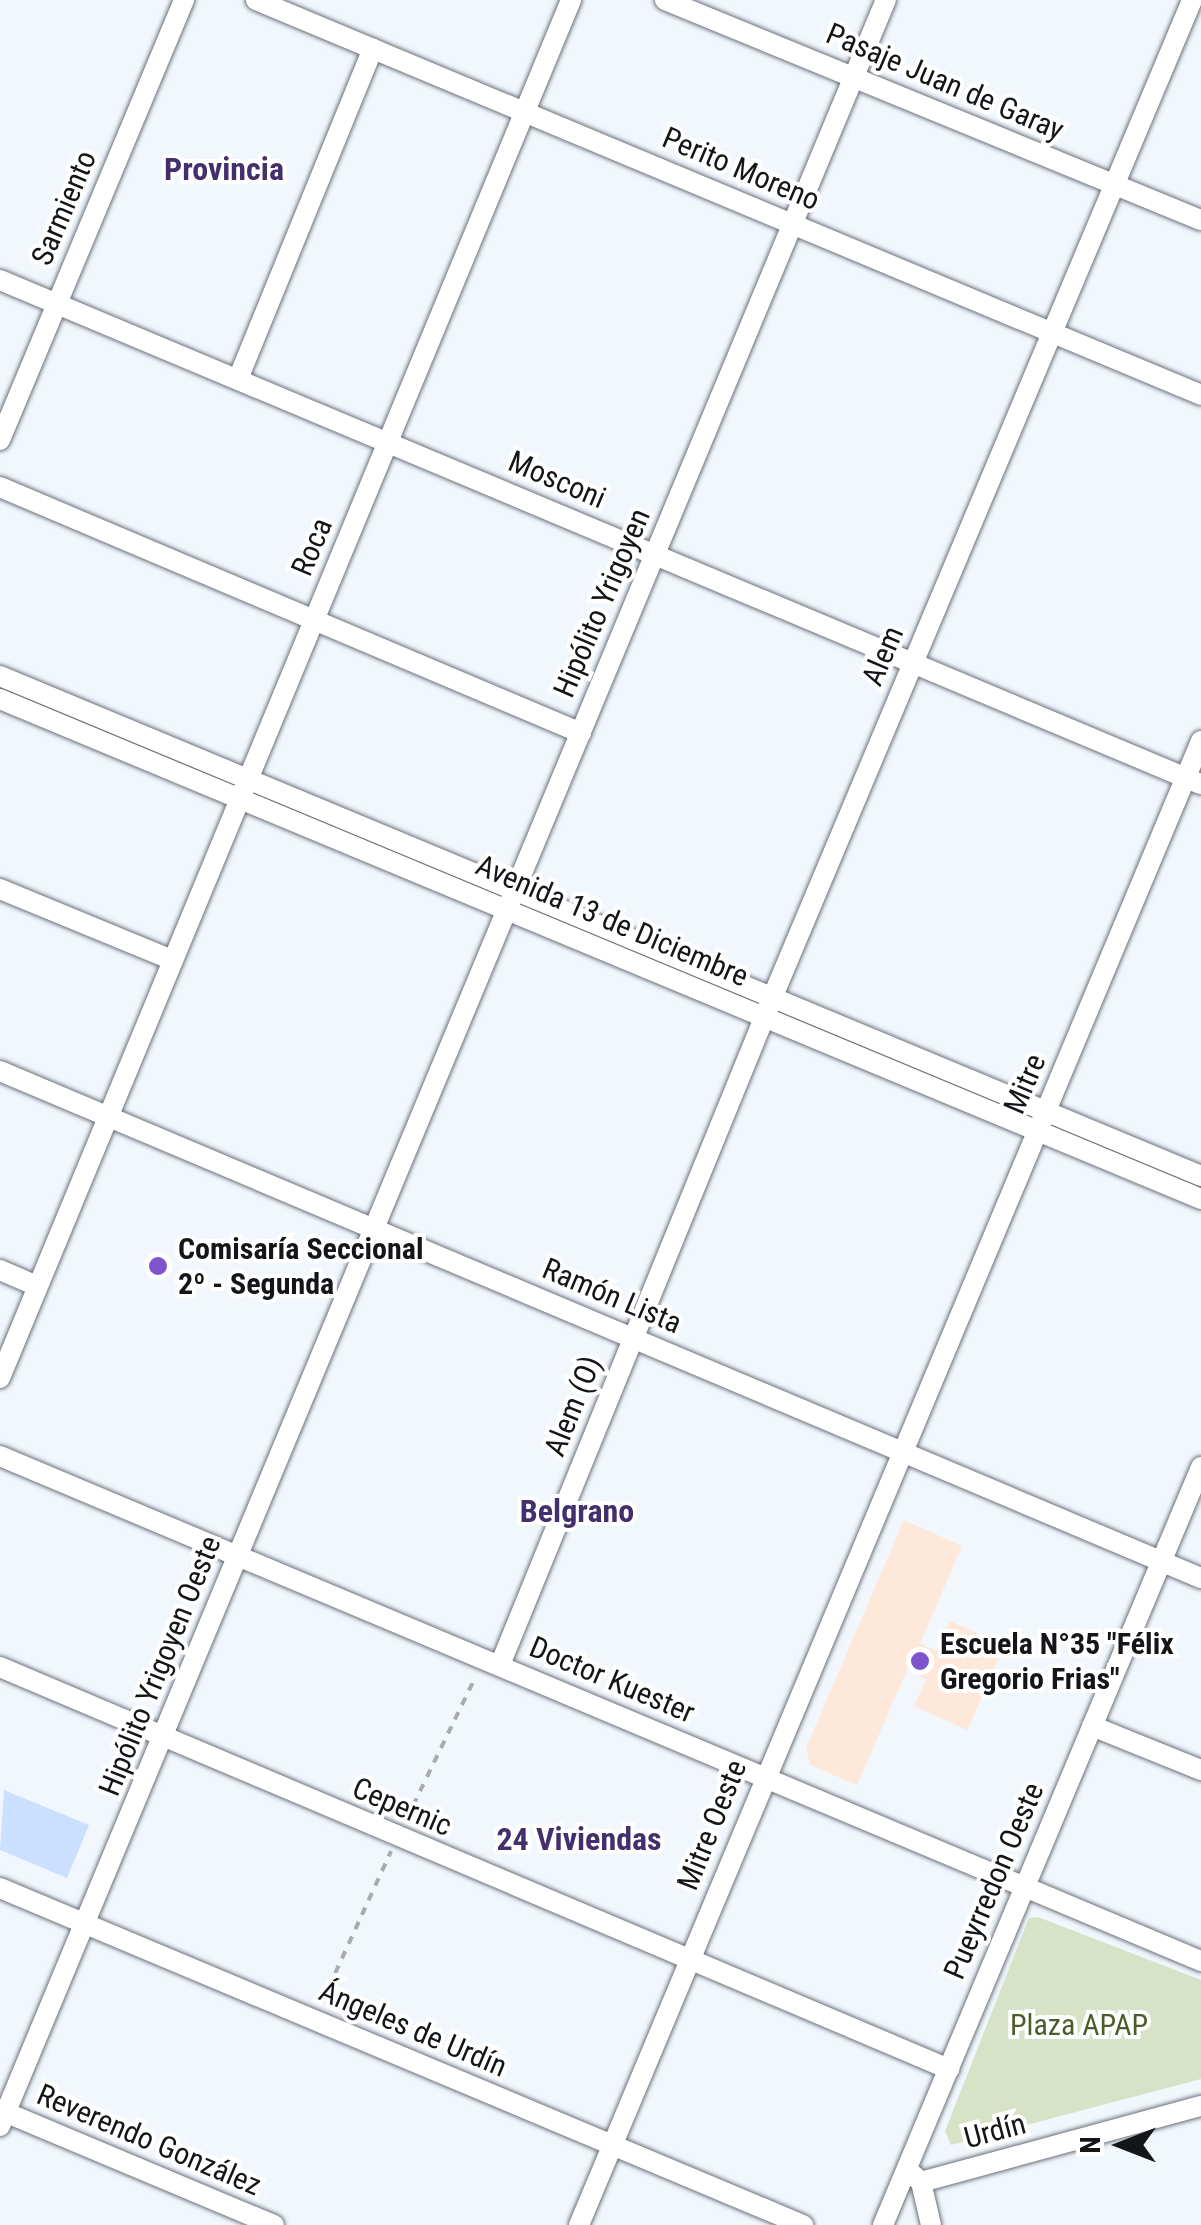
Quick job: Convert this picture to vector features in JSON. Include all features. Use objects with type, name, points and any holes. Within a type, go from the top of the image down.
[{"type":"street","name":"Sarmiento","points":[[0,440],[184,0]]},
{"type":"street","name":"Perito Moreno","points":[[256,0],[1201,395]]},
{"type":"street","name":"Roca","points":[[0,1378],[571,0]]},
{"type":"street","name":"Pasaje Juan de Garay","points":[[665,0],[1201,220]]},
{"type":"street","name":"Hipólito Yrigoyen","points":[[370,1227],[886,0]]},
{"type":"street","points":[[1191,0],[1201,5]]},
{"type":"street","name":"Alem","points":[[633,1337],[772,996],[1191,0]]},
{"type":"street","points":[[238,380],[373,49]]},
{"type":"street","name":"Mosconi","points":[[0,280],[1193,781]]},
{"type":"street","points":[[0,487],[580,733]]},
{"type":"street","name":"Avenida 13 de Diciembre","points":[[0,676],[505,909],[1201,1199]]},
{"type":"street","name":"Avenida 13 de Diciembre","points":[[0,698],[514,886],[1201,1176]]},
{"type":"street","name":"Mitre","points":[[906,1451],[1037,1132],[1193,781],[1201,741]]},
{"type":"street","points":[[0,890],[172,960]]},
{"type":"street","name":"Ramón Lista","points":[[0,1071],[1201,1578]]},
{"type":"street","name":"Hipólito Yrigoyen Oeste","points":[[2,2116],[163,1738],[370,1227]]},
{"type":"street","points":[[0,1270],[37,1286]]},
{"type":"street","name":"Alem (O)","points":[[492,1662],[633,1337]]},
{"type":"street","name":"Mitre Oeste","points":[[579,2225],[764,1778],[906,1451]]},
{"type":"street","name":"Doctor Kuester","points":[[0,1456],[1201,1961]]},
{"type":"street","name":"Pueyrredon Oeste","points":[[883,2225],[914,2175],[948,2069],[1201,1468]]},
{"type":"street","name":"Cepernic","points":[[0,1668],[948,2069]]},
{"type":"street","points":[[1092,1726],[1201,1770]]},
{"type":"street","name":"Ángeles de Urdín","points":[[0,1888],[803,2225]]},
{"type":"street","name":"Urdín","points":[[914,2175],[1201,2106]]},
{"type":"street","name":"Reverendo González","points":[[2,2116],[274,2225]]},
{"type":"street","points":[[914,2175],[930,2225]]},
{"type":"path","points":[[314,2019],[397,1838],[492,1662]]},
{"type":"shaded area","name":"Escuela N°35 \"Félix Gregorio Frias\"","points":[[904,1520],[962,1546],[920,1644],[936,1651],[950,1621],[1005,1645],[967,1730],[914,1706],[926,1679],[907,1670],[857,1785],[810,1765],[806,1748]]},
{"type":"green space","name":"Plaza APAP","points":[[1038,1917],[1201,1980],[1201,2079],[951,2145],[945,2131],[1029,1918]]},
{"type":"building","points":[[4,1790],[89,1825],[67,1878],[0,1850]]},
{"type":"place","name":"Comisaría Seccional 2º - Segunda","points":[[158,1266]]},
{"type":"place","name":"Escuela N°35 \"Félix Gregorio Frias\"","points":[[920,1661]]},
{"type":"district","name":"Provincia","points":[[224,169]]},
{"type":"district","name":"Belgrano","points":[[577,1511]]},
{"type":"district","name":"24 Viviendas","points":[[579,1839]]}]
